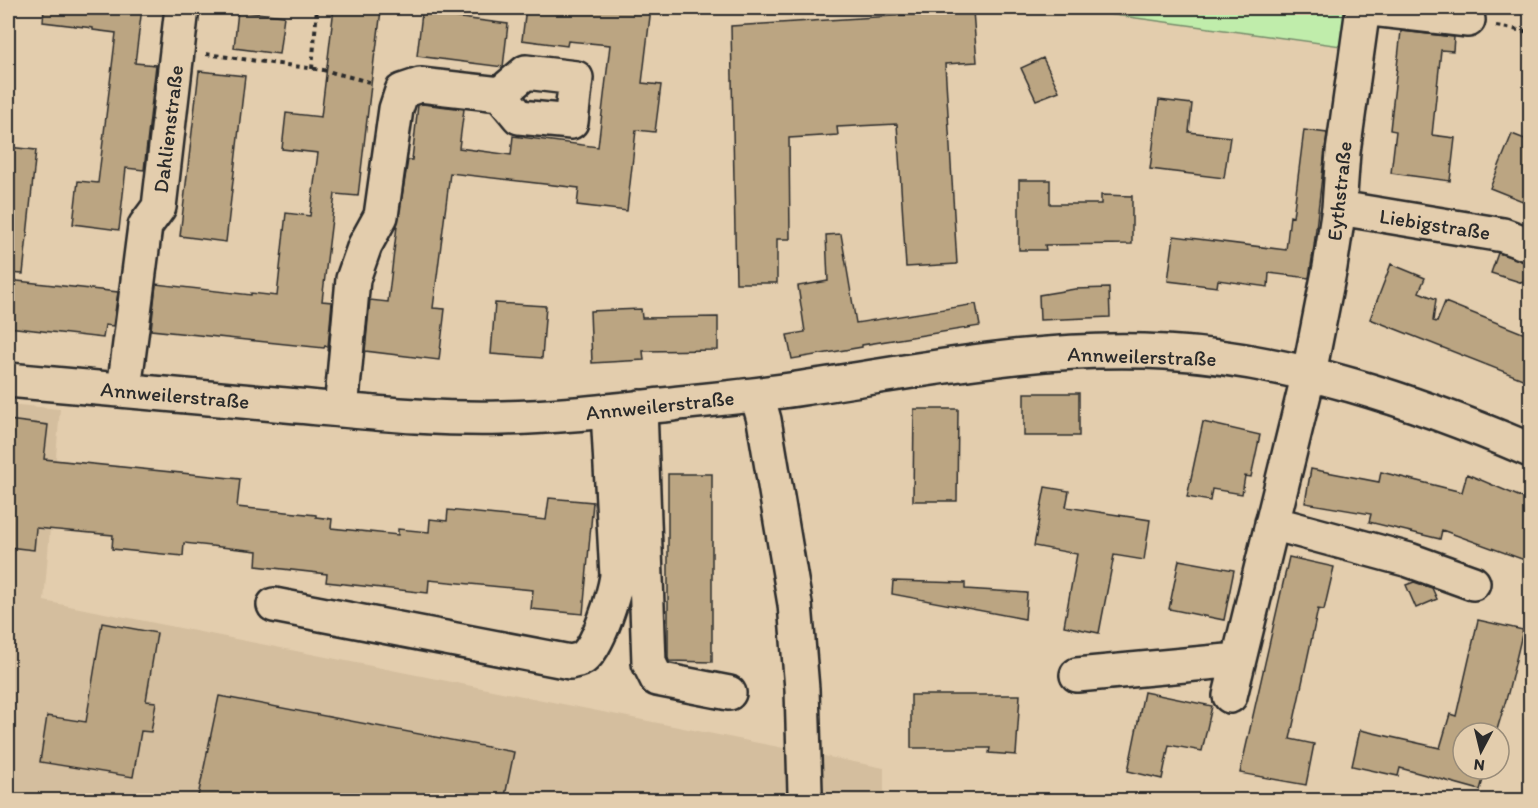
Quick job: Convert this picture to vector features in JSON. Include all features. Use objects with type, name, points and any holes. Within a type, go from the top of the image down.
[{"type":"street","name":"Dahlienstraße","points":[[124,390],[145,226],[159,207],[182,8]]},
{"type":"street","points":[[1363,8],[1468,20]]},
{"type":"street","name":"Eythstraße","points":[[1309,373],[1339,208],[1343,152],[1363,8]]},
{"type":"street","points":[[342,410],[353,279],[365,245],[381,216],[396,110],[402,91],[420,85],[500,94]]},
{"type":"street","name":"Liebigstraße","points":[[1339,208],[1503,235],[1530,245]]},
{"type":"street","name":"Annweilerstraße","points":[[8,380],[342,410],[503,418],[608,411],[757,394],[993,359],[1064,352],[1166,352],[1229,359],[1309,373],[1384,396],[1530,450]]},
{"type":"street","points":[[1230,696],[1309,373]]},
{"type":"street","points":[[757,394],[764,420],[795,604],[805,792]]},
{"type":"street","points":[[640,407],[649,663],[657,679],[729,693]]},
{"type":"street","points":[[274,605],[570,662],[583,658],[596,638],[609,609],[617,576],[608,411]]},
{"type":"street","points":[[1272,523],[1409,560],[1473,583]]},
{"type":"street","points":[[1077,675],[1238,660]]},
{"type":"path","points":[[312,69],[317,8]]},
{"type":"path","points":[[177,50],[312,69],[402,91]]},
{"type":"shaded area","points":[[8,404],[60,409],[44,601],[884,768],[884,800],[8,800]]},
{"type":"green space","points":[[1063,8],[1346,8],[1341,46]]},
{"type":"building","points":[[44,8],[142,8],[135,63],[156,65],[144,170],[126,168],[119,230],[73,224],[78,181],[98,183],[116,33],[43,22]]},
{"type":"building","points":[[334,8],[381,10],[358,196],[335,194],[322,301],[332,302],[328,347],[151,330],[156,284],[277,296],[286,213],[310,216],[318,153],[282,149],[286,113],[321,117]]},
{"type":"building","points":[[526,8],[651,8],[642,83],[661,85],[655,132],[636,130],[627,211],[577,205],[579,188],[450,173],[433,308],[445,309],[439,360],[365,351],[370,300],[388,302],[397,226],[408,160],[412,160],[418,105],[464,109],[459,148],[511,155],[513,136],[598,147],[610,45],[568,41],[567,46],[522,40]]},
{"type":"building","points":[[238,11],[284,16],[279,54],[234,48]]},
{"type":"building","points":[[973,11],[977,62],[945,64],[957,264],[906,267],[897,124],[837,127],[838,135],[789,138],[790,239],[777,239],[777,283],[736,283],[731,26]]},
{"type":"building","points":[[422,13],[508,24],[503,67],[417,56]]},
{"type":"building","points":[[1401,31],[1454,37],[1453,51],[1441,50],[1432,135],[1455,138],[1450,181],[1391,173],[1396,131],[1390,130]]},
{"type":"building","points":[[1043,58],[1059,91],[1036,100],[1021,68]]},
{"type":"building","points":[[199,71],[245,76],[226,242],[180,236]]},
{"type":"building","points":[[1159,100],[1192,104],[1189,132],[1230,137],[1224,178],[1150,169]]},
{"type":"building","points":[[1304,130],[1327,133],[1309,278],[1269,273],[1268,287],[1218,280],[1217,287],[1168,281],[1174,236],[1286,250],[1290,216],[1293,217]]},
{"type":"building","points":[[1512,134],[1530,141],[1530,204],[1490,188]]},
{"type":"building","points":[[8,147],[36,150],[23,274],[8,273]]},
{"type":"building","points":[[1019,180],[1050,180],[1050,204],[1101,204],[1101,195],[1132,196],[1132,244],[1045,245],[1046,250],[1019,250]]},
{"type":"building","points":[[841,234],[856,323],[976,304],[980,326],[792,359],[787,335],[805,332],[798,286],[828,281],[826,235]]},
{"type":"building","points":[[1498,253],[1530,263],[1523,283],[1491,273]]},
{"type":"building","points":[[1391,264],[1425,278],[1419,292],[1436,299],[1433,321],[1437,322],[1445,302],[1530,336],[1530,382],[1370,319]]},
{"type":"building","points":[[8,280],[118,292],[113,326],[105,325],[103,338],[8,327]]},
{"type":"building","points":[[1109,288],[1110,317],[1040,320],[1039,295],[1075,289]]},
{"type":"building","points":[[495,303],[546,306],[542,358],[491,354]]},
{"type":"building","points":[[641,309],[642,318],[718,317],[718,350],[643,351],[644,360],[592,363],[590,311]]},
{"type":"building","points":[[1024,393],[1079,393],[1079,436],[1024,436]]},
{"type":"building","points":[[914,409],[958,409],[957,501],[913,501]]},
{"type":"building","points":[[8,420],[48,425],[44,459],[240,479],[237,507],[316,515],[316,517],[332,519],[331,528],[398,535],[398,529],[429,532],[430,519],[447,521],[448,510],[546,520],[549,498],[593,502],[583,614],[531,609],[533,590],[429,580],[428,593],[326,582],[327,574],[256,566],[257,551],[184,543],[183,556],[112,549],[113,535],[36,528],[34,550],[8,547]]},
{"type":"building","points":[[1203,422],[1260,435],[1251,477],[1245,476],[1242,494],[1212,489],[1210,501],[1187,497]]},
{"type":"building","points":[[1311,469],[1379,482],[1381,472],[1462,492],[1467,474],[1530,501],[1530,562],[1442,530],[1440,539],[1369,522],[1371,514],[1305,503]]},
{"type":"building","points":[[668,474],[712,474],[712,662],[669,661],[668,658]]},
{"type":"building","points":[[1045,487],[1069,491],[1066,507],[1150,520],[1144,560],[1114,555],[1099,633],[1064,626],[1077,554],[1034,546]]},
{"type":"building","points":[[1289,557],[1334,567],[1324,610],[1318,609],[1290,739],[1314,744],[1306,785],[1240,773]]},
{"type":"building","points":[[1179,560],[1234,570],[1224,620],[1169,609]]},
{"type":"building","points":[[893,581],[965,583],[965,589],[1027,593],[1025,619],[892,594]]},
{"type":"building","points":[[1414,582],[1432,588],[1437,599],[1416,608],[1406,585]]},
{"type":"building","points":[[1478,620],[1523,630],[1500,721],[1451,721],[1451,781],[1483,781],[1480,790],[1400,768],[1398,776],[1352,766],[1360,730],[1440,748],[1450,714],[1456,716]]},
{"type":"building","points":[[102,623],[157,633],[146,701],[156,702],[151,732],[141,731],[133,777],[40,762],[47,716],[86,722]]},
{"type":"building","points":[[1144,692],[1212,706],[1202,751],[1169,745],[1162,779],[1128,771]]},
{"type":"building","points":[[911,695],[1020,695],[1016,755],[989,753],[990,748],[911,748]]},
{"type":"building","points":[[219,696],[514,752],[504,801],[197,801]]}]
